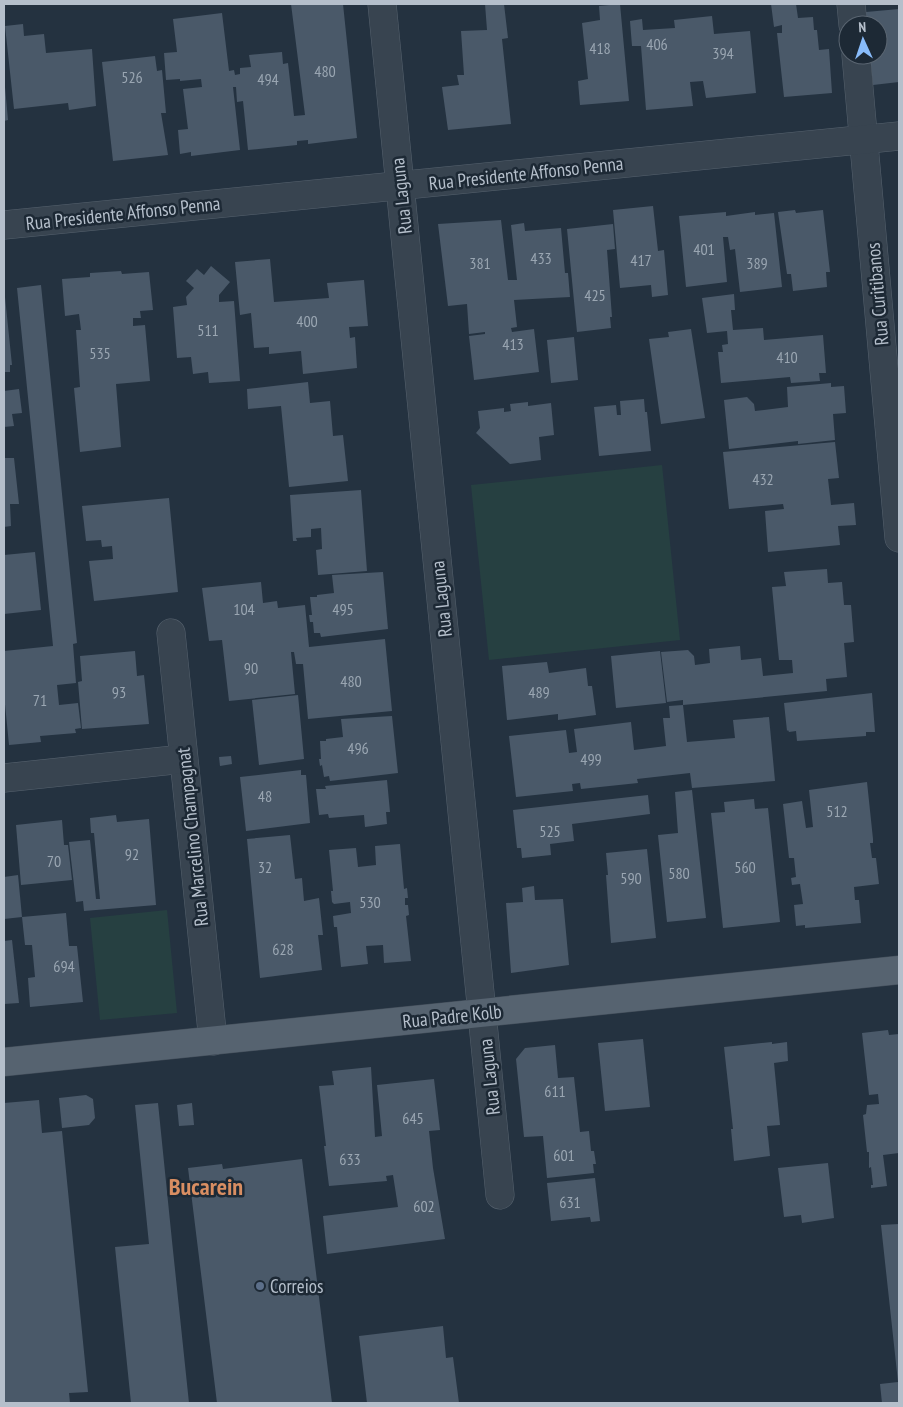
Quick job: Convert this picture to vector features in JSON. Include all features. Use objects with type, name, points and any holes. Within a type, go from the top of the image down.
[{"type":"main road","name":"Rua Padre Kolb","points":[[4,1062],[899,970]]},
{"type":"street","name":"Rua Laguna","points":[[382,4],[500,1195]]},
{"type":"street","name":"Rua Curitibanos","points":[[857,65],[899,538]]},
{"type":"street","name":"Rua Presidente Affonso Penna","points":[[4,225],[899,136]]},
{"type":"street","name":"Rua Marcelino Champagnat","points":[[171,632],[213,1041]]},
{"type":"street","points":[[4,778],[183,759]]},
{"type":"green space","points":[[662,465],[680,640],[489,660],[471,485]]},
{"type":"green space","points":[[167,910],[177,1013],[100,1020],[90,918]]},
{"type":"building","points":[[291,4],[343,4],[357,138],[308,144],[308,140],[297,141],[297,145],[248,150],[243,101],[237,102],[236,87],[233,87],[240,150],[191,156],[191,152],[180,154],[178,130],[188,129],[183,89],[202,87],[201,79],[166,80],[164,53],[177,52],[173,19],[222,13],[229,71],[234,70],[235,75],[240,74],[240,68],[251,67],[249,55],[282,52],[283,64],[288,63],[294,116],[305,115]]},
{"type":"building","points":[[485,4],[504,4],[508,38],[502,39],[511,124],[448,130],[442,87],[459,85],[457,75],[464,75],[461,31],[487,30]]},
{"type":"building","points":[[620,4],[629,101],[580,105],[578,81],[588,79],[582,23],[600,20],[599,6]]},
{"type":"building","points":[[771,4],[796,4],[798,18],[813,17],[814,30],[817,30],[819,50],[829,49],[832,93],[784,97],[777,33],[782,33],[782,25],[774,27]]},
{"type":"building","points":[[899,9],[899,82],[873,85],[871,65],[888,65],[888,15],[866,15],[866,12]]},
{"type":"building","points":[[712,16],[714,34],[750,31],[756,93],[706,98],[703,81],[690,82],[693,106],[646,110],[641,46],[632,46],[630,21],[642,19],[643,30],[675,28],[674,20]]},
{"type":"building","points":[[23,24],[24,36],[44,34],[46,53],[92,49],[96,106],[69,110],[68,103],[14,109],[5,26]]},
{"type":"building","points":[[155,56],[157,71],[162,70],[166,113],[161,113],[168,155],[113,161],[102,62]]},
{"type":"building","points":[[4,87],[8,120],[4,121]]},
{"type":"building","points":[[653,206],[658,251],[664,250],[668,295],[652,297],[651,285],[620,288],[613,210]]},
{"type":"building","points":[[795,210],[796,213],[823,210],[830,272],[826,272],[827,287],[793,291],[791,274],[787,274],[778,212]]},
{"type":"building","points":[[726,212],[726,216],[755,212],[755,215],[774,213],[782,287],[740,292],[735,249],[730,250],[728,237],[723,237],[727,282],[686,287],[679,216]]},
{"type":"building","points":[[501,220],[508,280],[517,280],[511,225],[524,223],[525,231],[561,228],[565,273],[568,273],[570,297],[514,300],[517,327],[511,328],[512,332],[534,329],[539,372],[474,380],[469,336],[485,334],[485,332],[469,334],[467,304],[448,306],[438,224]]},
{"type":"building","points":[[613,224],[615,249],[607,250],[612,317],[610,317],[611,328],[577,332],[567,229]]},
{"type":"building","points":[[270,259],[274,302],[329,298],[327,283],[364,280],[368,326],[349,327],[350,338],[355,337],[357,368],[303,374],[301,351],[269,354],[269,347],[254,348],[251,313],[240,315],[235,262]]},
{"type":"building","points":[[211,266],[230,282],[219,295],[219,302],[234,301],[240,381],[209,383],[208,372],[193,374],[191,357],[177,358],[173,307],[187,305],[186,297],[194,288],[186,281],[197,269],[204,275]]},
{"type":"building","points":[[121,271],[122,274],[149,272],[153,310],[140,311],[141,318],[133,318],[133,326],[145,325],[150,381],[116,384],[121,447],[80,452],[74,388],[80,387],[76,330],[81,330],[79,314],[65,316],[62,279],[90,277],[90,273]]},
{"type":"building","points":[[41,285],[77,643],[73,644],[76,683],[57,685],[59,705],[78,703],[81,728],[75,729],[76,733],[40,736],[41,742],[9,745],[4,694],[4,651],[53,646],[17,288]]},
{"type":"building","points":[[734,294],[735,310],[731,310],[733,330],[763,328],[764,340],[823,335],[826,373],[819,373],[820,381],[791,383],[790,377],[721,383],[718,352],[723,352],[722,345],[728,344],[727,331],[707,333],[702,298]]},
{"type":"building","points":[[4,297],[12,365],[10,365],[10,372],[4,372]]},
{"type":"building","points":[[691,329],[705,418],[661,424],[649,339],[669,337],[668,332]]},
{"type":"building","points":[[574,337],[578,380],[551,383],[547,340]]},
{"type":"building","points":[[308,382],[310,403],[330,401],[333,436],[343,435],[348,481],[289,487],[281,406],[248,409],[247,389]]},
{"type":"building","points":[[831,383],[831,387],[844,386],[846,413],[833,414],[835,440],[798,444],[798,441],[729,449],[724,400],[747,397],[754,404],[755,411],[788,407],[787,387]]},
{"type":"building","points":[[19,389],[22,413],[12,414],[14,426],[4,427],[4,391]]},
{"type":"building","points":[[644,399],[651,451],[599,456],[594,407],[616,405],[617,415],[621,415],[620,401]]},
{"type":"building","points":[[528,402],[528,406],[551,403],[554,435],[539,437],[541,460],[510,464],[476,433],[480,428],[478,411],[504,408],[504,412],[511,411],[510,404]]},
{"type":"building","points":[[835,442],[839,478],[828,479],[831,505],[854,503],[856,525],[838,526],[840,545],[768,552],[765,511],[784,509],[783,504],[729,509],[723,452]]},
{"type":"building","points":[[4,458],[14,458],[19,504],[10,504],[11,526],[4,527]]},
{"type":"building","points":[[361,490],[367,571],[318,575],[316,550],[322,549],[321,528],[311,529],[311,537],[296,538],[297,541],[293,541],[290,495]]},
{"type":"building","points":[[169,498],[178,592],[94,601],[89,561],[113,559],[112,546],[102,547],[101,540],[86,541],[82,506]]},
{"type":"building","points":[[35,552],[41,610],[4,614],[4,555]]},
{"type":"building","points":[[827,569],[828,583],[842,582],[844,605],[851,605],[854,642],[844,643],[847,677],[826,679],[827,691],[683,705],[683,700],[667,702],[661,652],[688,650],[694,656],[695,665],[710,663],[709,649],[740,646],[741,660],[761,658],[763,676],[793,673],[792,660],[779,660],[772,587],[786,586],[784,572]]},
{"type":"building","points":[[383,572],[388,629],[321,637],[320,633],[314,633],[313,622],[310,622],[309,615],[312,615],[310,597],[334,593],[332,575]]},
{"type":"building","points":[[261,582],[263,603],[277,601],[278,608],[305,605],[309,647],[385,639],[392,711],[308,719],[303,664],[296,664],[294,652],[291,652],[295,694],[229,701],[222,640],[209,641],[202,588]]},
{"type":"building","points":[[135,651],[137,676],[144,675],[149,724],[82,729],[78,682],[82,681],[80,656]]},
{"type":"building","points":[[660,651],[666,703],[616,708],[611,656]]},
{"type":"building","points":[[547,662],[549,673],[586,668],[588,686],[592,686],[596,715],[558,720],[558,714],[507,720],[502,666]]},
{"type":"building","points":[[872,693],[875,732],[866,732],[866,736],[797,741],[796,731],[787,731],[784,703]]},
{"type":"building","points":[[298,695],[304,759],[259,765],[252,700]]},
{"type":"building","points":[[683,705],[687,742],[735,738],[733,720],[769,717],[775,781],[692,788],[690,773],[637,779],[638,783],[581,789],[580,783],[572,784],[573,791],[516,797],[509,736],[566,730],[569,753],[577,752],[574,729],[631,722],[634,750],[666,746],[663,718],[670,718],[669,706]]},
{"type":"building","points":[[392,716],[398,773],[330,781],[329,776],[324,777],[319,759],[321,759],[320,741],[343,737],[341,719]]},
{"type":"building","points":[[231,756],[232,764],[220,766],[219,757]]},
{"type":"building","points":[[301,770],[301,775],[306,775],[310,823],[246,831],[240,777]]},
{"type":"building","points":[[387,780],[390,812],[386,812],[387,824],[365,827],[364,815],[329,818],[328,814],[319,815],[316,789],[326,789],[325,786]]},
{"type":"building","points":[[867,782],[873,839],[873,843],[870,843],[872,858],[876,858],[879,884],[854,887],[855,900],[859,900],[861,923],[805,928],[805,925],[796,926],[794,905],[803,904],[800,884],[792,885],[791,878],[796,877],[794,858],[789,858],[783,804],[802,801],[806,828],[813,827],[809,790]]},
{"type":"building","points":[[692,790],[706,918],[667,922],[658,835],[678,833],[675,792]]},
{"type":"building","points":[[648,795],[650,814],[572,824],[574,841],[550,844],[551,855],[522,858],[521,848],[517,848],[513,810]]},
{"type":"building","points":[[754,799],[755,809],[768,808],[780,922],[723,928],[711,813],[725,812],[724,802]]},
{"type":"building","points":[[116,815],[117,822],[149,819],[156,905],[84,911],[83,901],[76,902],[69,842],[90,840],[96,899],[100,899],[94,833],[91,833],[90,818]]},
{"type":"building","points":[[62,820],[64,845],[68,845],[72,880],[21,885],[16,825]]},
{"type":"building","points":[[290,835],[295,879],[302,878],[304,901],[319,898],[323,935],[318,935],[322,970],[260,978],[247,839]]},
{"type":"building","points":[[400,844],[404,889],[407,888],[408,898],[405,898],[405,905],[408,905],[409,915],[406,916],[411,961],[384,963],[383,945],[366,946],[368,964],[341,967],[337,927],[334,927],[333,916],[351,913],[350,902],[334,904],[332,902],[331,891],[333,891],[329,850],[356,848],[358,867],[376,865],[375,846]]},
{"type":"building","points":[[647,849],[656,938],[611,943],[606,853]]},
{"type":"building","points":[[18,875],[22,917],[4,919],[4,877]]},
{"type":"building","points":[[534,886],[535,900],[563,899],[569,965],[511,973],[506,903],[523,902],[522,888]]},
{"type":"building","points":[[66,913],[69,946],[77,946],[83,1002],[30,1007],[28,978],[35,977],[32,945],[25,945],[22,917]]},
{"type":"building","points":[[12,940],[19,1003],[4,1004],[4,941]]},
{"type":"building","points":[[888,1030],[889,1035],[899,1034],[899,1153],[883,1155],[887,1186],[871,1188],[871,1185],[873,1185],[871,1167],[869,1168],[869,1152],[867,1152],[863,1115],[866,1114],[867,1105],[879,1104],[878,1094],[869,1095],[862,1033]]},
{"type":"building","points":[[643,1039],[650,1107],[605,1111],[598,1043]]},
{"type":"building","points":[[772,1042],[772,1044],[787,1042],[788,1061],[774,1063],[780,1125],[767,1126],[770,1156],[734,1161],[731,1129],[733,1129],[724,1047]]},
{"type":"building","points":[[555,1045],[558,1078],[574,1077],[580,1132],[589,1131],[591,1151],[594,1151],[596,1164],[593,1164],[594,1173],[547,1178],[543,1136],[524,1137],[516,1059],[525,1048]]},
{"type":"building","points":[[371,1067],[375,1137],[382,1136],[377,1085],[434,1079],[440,1130],[429,1131],[445,1239],[327,1254],[323,1216],[398,1207],[393,1175],[386,1176],[387,1181],[329,1186],[319,1086],[334,1085],[332,1071]]},
{"type":"building","points":[[86,1095],[93,1099],[95,1118],[89,1125],[62,1128],[59,1098]]},
{"type":"building","points":[[39,1100],[42,1133],[62,1131],[88,1392],[69,1393],[70,1403],[4,1403],[4,1103]]},
{"type":"building","points":[[158,1103],[189,1403],[131,1403],[115,1247],[149,1244],[135,1105]]},
{"type":"building","points":[[192,1103],[194,1125],[179,1126],[177,1105]]},
{"type":"building","name":"Correios","points":[[302,1159],[332,1403],[217,1403],[188,1168],[222,1164],[223,1169]]},
{"type":"building","points":[[828,1163],[834,1218],[802,1223],[801,1215],[784,1217],[778,1168]]},
{"type":"building","points":[[595,1178],[600,1221],[591,1222],[590,1217],[551,1221],[547,1183]]},
{"type":"building","points":[[899,1224],[899,1403],[882,1403],[880,1384],[898,1382],[881,1225]]},
{"type":"building","points":[[443,1326],[446,1358],[453,1357],[459,1403],[367,1403],[359,1336]]},
{"type":"place","name":"Correios","points":[[260,1286]]},
{"type":"district","name":"Bucarein","points":[[206,1187]]}]
